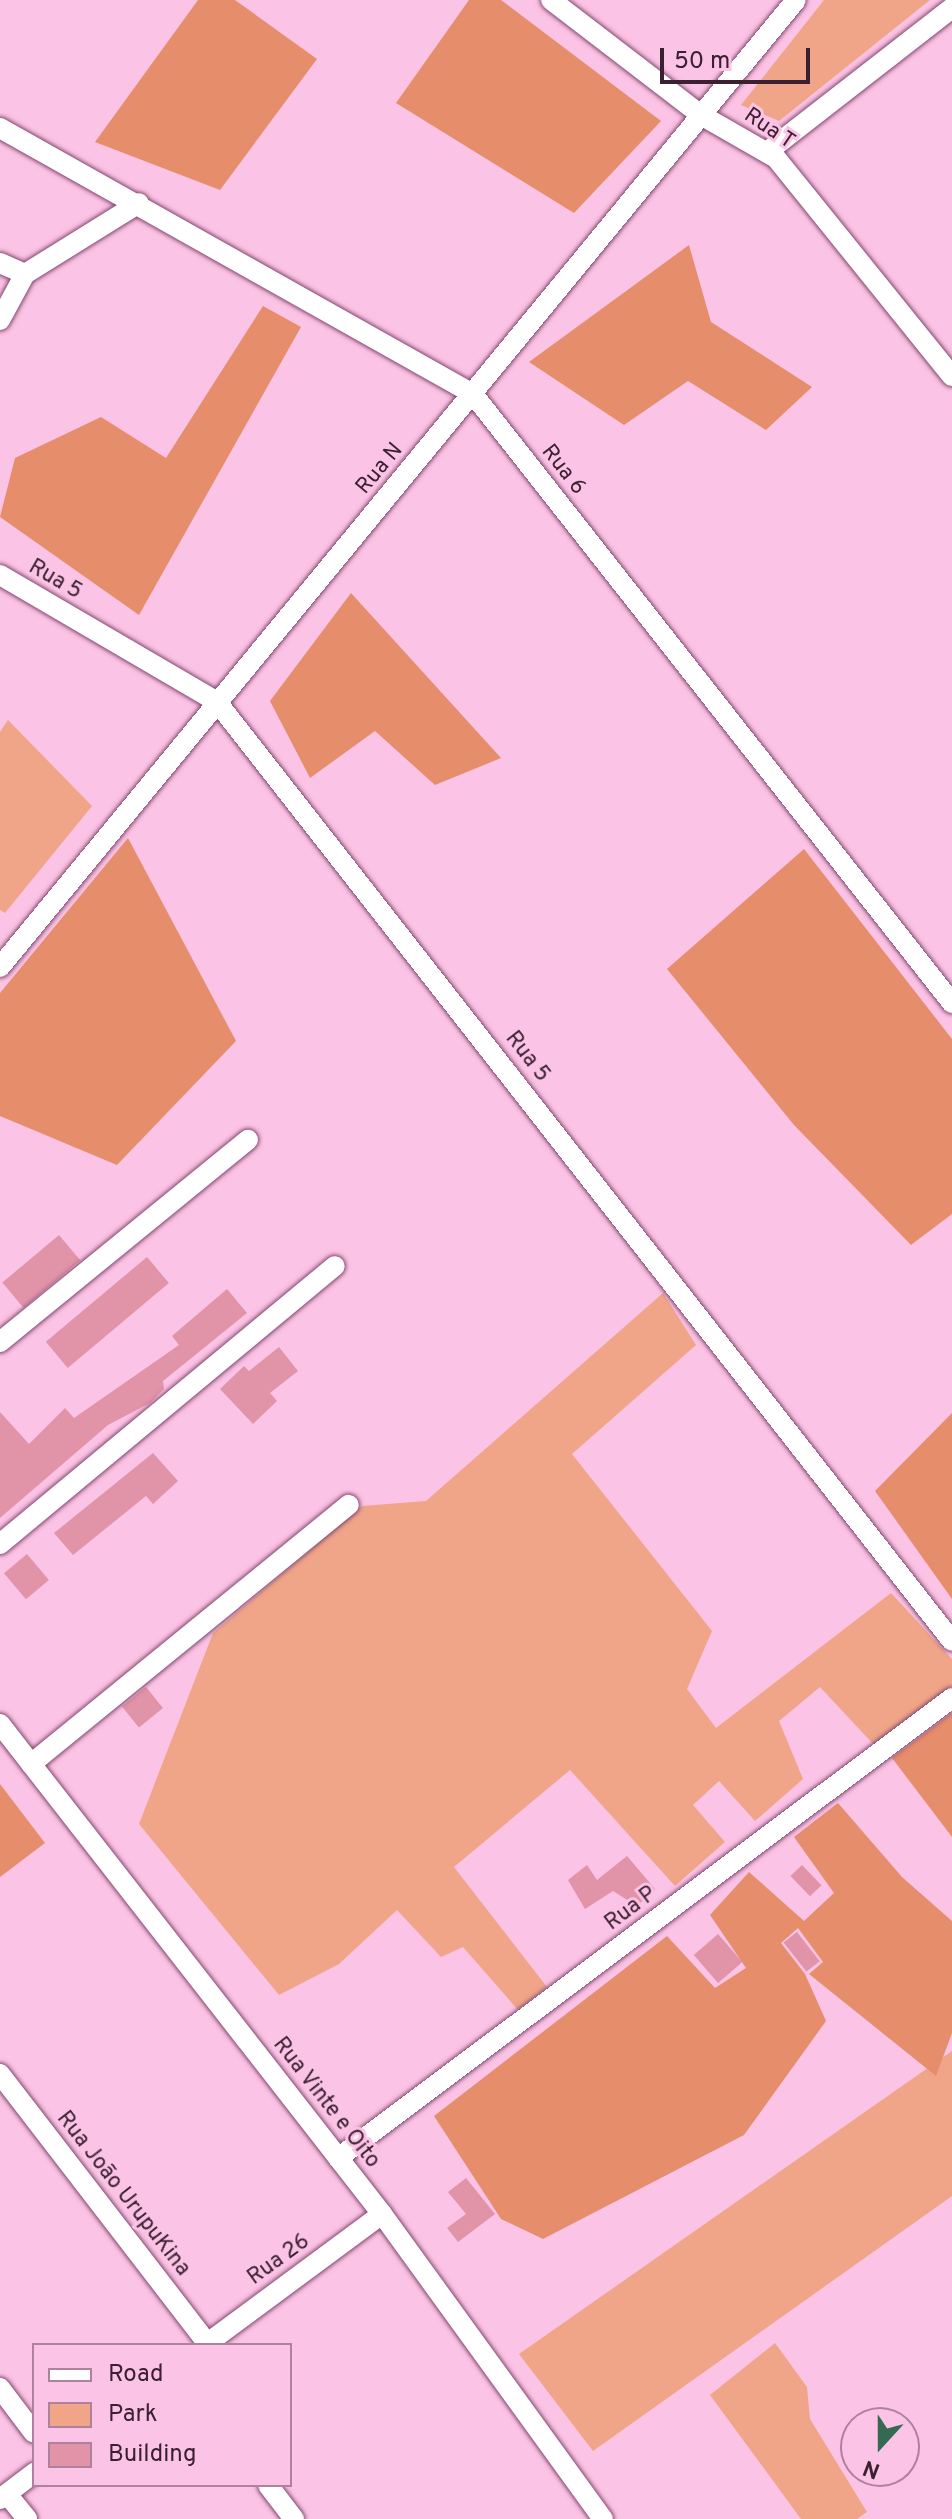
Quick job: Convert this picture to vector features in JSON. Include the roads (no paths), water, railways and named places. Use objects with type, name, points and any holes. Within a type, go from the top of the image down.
[{"type":"street","name":"Rua T","points":[[551,0],[701,115],[767,152],[952,376]]},
{"type":"street","name":"Rua N","points":[[0,967],[796,0]]},
{"type":"street","points":[[767,152],[952,8]]},
{"type":"street","name":"Rua 6","points":[[0,128],[139,203],[473,394],[952,1003]]},
{"type":"street","points":[[0,320],[25,274],[139,203]]},
{"type":"street","points":[[0,263],[25,274]]},
{"type":"street","name":"Rua 5","points":[[0,575],[217,702],[952,1641]]},
{"type":"street","points":[[0,1342],[248,1140]]},
{"type":"street","points":[[0,1544],[335,1266]]},
{"type":"street","points":[[31,1764],[349,1505]]},
{"type":"street","name":"Rua P","points":[[338,2158],[952,1698]]},
{"type":"street","name":"Rua Vinte e Oito","points":[[0,1724],[382,2214],[603,2519]]},
{"type":"street","name":"Rua João UrupuKina","points":[[0,2074],[205,2343]]},
{"type":"street","name":"Rua 26","points":[[207,2343],[382,2214]]},
{"type":"street","points":[[0,2388],[32,2430]]},
{"type":"street","points":[[27,2519],[4,2497],[32,2475]]},
{"type":"street","points":[[270,2487],[294,2519]]}]
